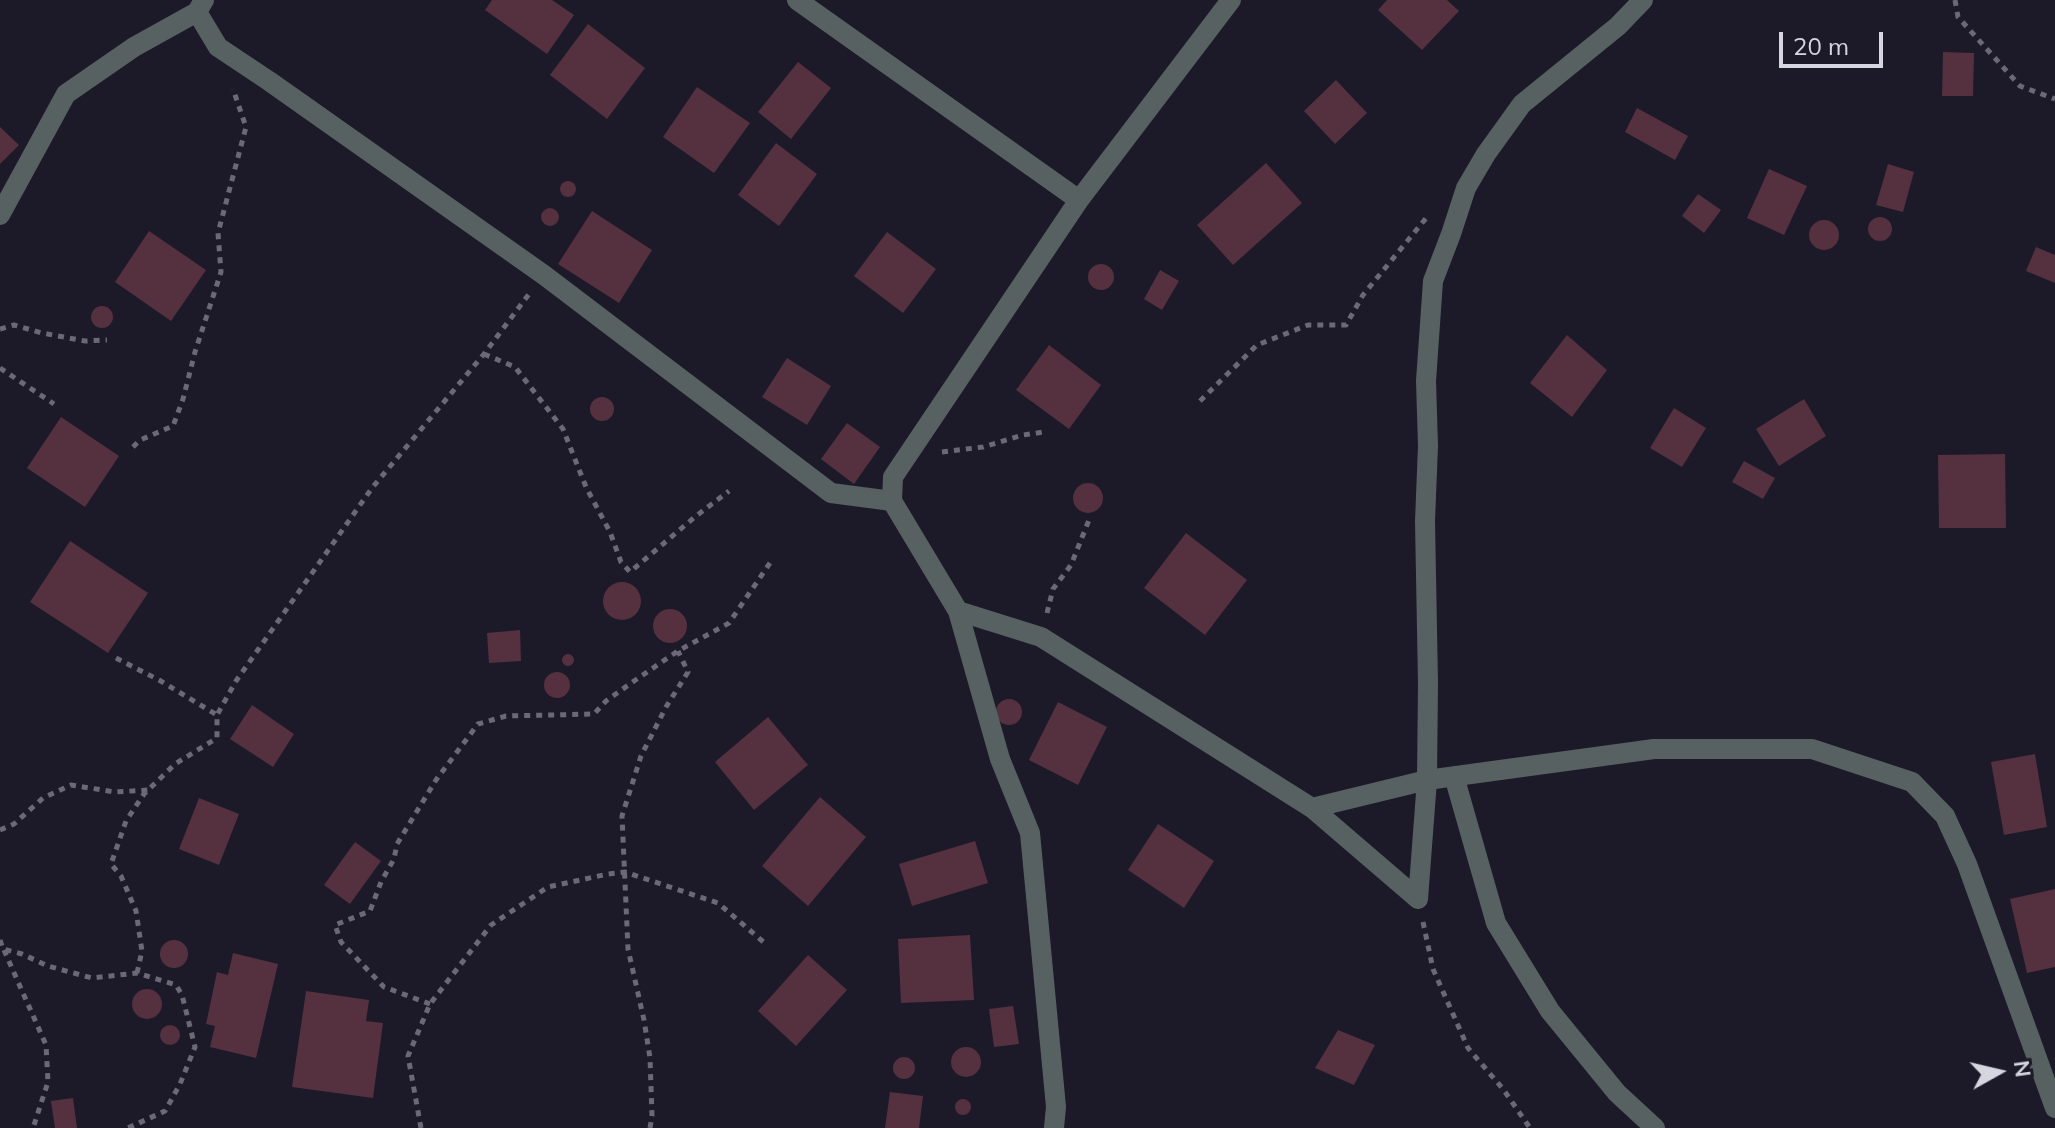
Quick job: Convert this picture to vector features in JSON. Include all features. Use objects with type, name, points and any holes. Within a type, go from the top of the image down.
[{"type":"street","points":[[797,0],[1079,200]]},
{"type":"street","points":[[1054,1128],[1056,1107],[1030,833],[1000,759],[958,611],[892,501],[893,477],[1079,200],[1231,0]]},
{"type":"street","points":[[1418,899],[1427,780],[1426,381],[1433,281],[1466,188],[1522,104],[1618,26],[1643,0]]},
{"type":"street","points":[[0,215],[66,94],[200,6],[218,47],[544,275],[831,493],[892,501]]},
{"type":"street","points":[[958,611],[1041,637],[1312,808],[1418,899]]},
{"type":"street","points":[[1312,808],[1427,780],[1654,749],[1812,749],[1912,782],[1945,816],[1967,864],[2055,1108]]},
{"type":"street","points":[[1454,776],[1496,923],[1550,1011],[1617,1093],[1655,1128]]},
{"type":"path","points":[[1955,0],[1958,17],[2020,86],[2055,99]]},
{"type":"path","points":[[133,447],[140,440],[173,426],[221,272],[218,233],[246,127],[218,47]]},
{"type":"path","points":[[1200,401],[1257,345],[1308,325],[1346,325],[1363,295],[1420,224],[1443,201],[1466,188]]},
{"type":"path","points":[[137,973],[142,951],[136,911],[121,876],[111,864],[126,821],[149,790],[175,764],[217,738],[217,715],[236,681],[372,488],[484,354],[544,275]]},
{"type":"path","points":[[0,329],[14,325],[85,341],[107,340]]},
{"type":"path","points":[[484,354],[515,367],[563,429],[621,562],[630,572],[729,491]]},
{"type":"path","points":[[0,368],[54,404]]},
{"type":"path","points":[[914,444],[942,453],[1044,432]]},
{"type":"path","points":[[1041,637],[1053,589],[1071,565],[1089,520]]},
{"type":"path","points":[[430,1004],[384,987],[341,942],[335,925],[370,911],[394,859],[397,844],[436,780],[478,724],[506,716],[594,714],[606,701],[678,651],[729,623],[772,560]]},
{"type":"path","points":[[650,1128],[650,1058],[628,949],[622,816],[641,756],[688,672],[678,651]]},
{"type":"path","points":[[116,658],[217,715]]},
{"type":"path","points":[[0,830],[14,824],[43,798],[71,785],[115,792],[149,790]]},
{"type":"path","points":[[421,1128],[408,1056],[430,1004],[491,925],[548,887],[625,872],[718,903],[767,945]]},
{"type":"path","points":[[1418,899],[1433,969],[1468,1048],[1503,1089],[1530,1128]]},
{"type":"path","points":[[0,940],[46,1045],[48,1082],[33,1128]]},
{"type":"path","points":[[3,949],[92,978],[137,973],[176,985],[182,995],[195,1047],[165,1111],[128,1128]]},
{"type":"building","points":[[492,0],[552,0],[574,15],[547,54],[485,10]]},
{"type":"building","points":[[1387,0],[1447,0],[1459,11],[1422,50],[1378,10]]},
{"type":"building","points":[[588,24],[645,68],[607,119],[550,75]]},
{"type":"building","points":[[1943,52],[1974,53],[1973,96],[1942,96]]},
{"type":"building","points":[[798,62],[831,88],[791,139],[758,112]]},
{"type":"building","points":[[1336,80],[1367,113],[1335,144],[1304,111]]},
{"type":"building","points":[[697,87],[750,123],[714,173],[663,137]]},
{"type":"building","points":[[1637,108],[1688,136],[1675,160],[1625,132]]},
{"type":"building","points":[[0,127],[19,145],[0,164]]},
{"type":"building","points":[[776,143],[817,174],[779,226],[738,195]]},
{"type":"building","points":[[1266,163],[1302,203],[1233,265],[1197,225]]},
{"type":"building","points":[[1888,164],[1914,172],[1903,212],[1876,205]]},
{"type":"building","points":[[1769,169],[1807,186],[1784,235],[1747,218]]},
{"type":"building","points":[[568,181],[574,183],[574,195],[568,197],[562,195],[560,189],[562,183]]},
{"type":"building","points":[[1698,194],[1721,210],[1704,233],[1682,216]]},
{"type":"building","points":[[550,208],[559,217],[550,226],[541,217]]},
{"type":"building","points":[[592,211],[652,250],[619,303],[558,264]]},
{"type":"building","points":[[1880,217],[1889,220],[1892,229],[1889,238],[1880,241],[1871,238],[1868,229],[1871,220]]},
{"type":"building","points":[[1824,220],[1830,221],[1838,229],[1838,241],[1830,249],[1824,250],[1818,249],[1810,241],[1809,235],[1810,229],[1818,221]]},
{"type":"building","points":[[149,231],[206,270],[171,321],[115,282]]},
{"type":"building","points":[[887,232],[936,269],[903,313],[854,276]]},
{"type":"building","points":[[2036,247],[2055,255],[2055,283],[2026,271]]},
{"type":"building","points":[[1101,264],[1110,268],[1114,277],[1110,286],[1101,290],[1092,286],[1088,277],[1092,268]]},
{"type":"building","points":[[1160,270],[1179,281],[1162,310],[1144,299]]},
{"type":"building","points":[[98,306],[106,306],[113,317],[106,328],[98,328],[91,321],[91,313]]},
{"type":"building","points":[[1567,335],[1607,370],[1572,417],[1530,383]]},
{"type":"building","points":[[1049,345],[1101,385],[1069,429],[1016,390]]},
{"type":"building","points":[[787,358],[831,386],[807,425],[762,397]]},
{"type":"building","points":[[602,397],[611,400],[614,409],[611,418],[602,421],[593,418],[590,409],[593,400]]},
{"type":"building","points":[[1804,399],[1826,436],[1779,466],[1756,429]]},
{"type":"building","points":[[1674,408],[1706,428],[1682,467],[1650,448]]},
{"type":"building","points":[[61,417],[119,456],[85,507],[27,468]]},
{"type":"building","points":[[847,423],[880,447],[854,484],[821,459]]},
{"type":"building","points":[[2005,454],[2006,528],[1939,528],[1938,455]]},
{"type":"building","points":[[1744,461],[1775,478],[1763,499],[1732,482]]},
{"type":"building","points":[[1088,483],[1098,488],[1103,498],[1098,508],[1088,513],[1078,508],[1073,498],[1078,488]]},
{"type":"building","points":[[1186,533],[1247,580],[1205,635],[1144,588]]},
{"type":"building","points":[[70,541],[148,593],[108,653],[30,602]]},
{"type":"building","points":[[622,582],[636,587],[641,601],[636,615],[622,620],[608,615],[603,601],[608,587]]},
{"type":"building","points":[[670,609],[682,614],[687,626],[682,638],[670,643],[658,638],[653,626],[658,614]]},
{"type":"building","points":[[520,630],[521,661],[489,663],[487,633]]},
{"type":"building","points":[[568,654],[574,660],[568,666],[562,660]]},
{"type":"building","points":[[557,672],[566,676],[570,685],[566,694],[557,698],[548,694],[544,685],[548,676]]},
{"type":"building","points":[[1009,699],[1018,703],[1022,712],[1018,721],[1009,725],[1000,721],[996,712],[1000,703]]},
{"type":"building","points":[[1058,702],[1107,727],[1078,785],[1029,760]]},
{"type":"building","points":[[252,705],[294,734],[273,767],[230,739]]},
{"type":"building","points":[[768,717],[808,765],[754,810],[715,762]]},
{"type":"building","points":[[2035,754],[2047,827],[2004,835],[1991,762]]},
{"type":"building","points":[[820,797],[866,837],[808,906],[762,866]]},
{"type":"building","points":[[199,798],[239,814],[219,865],[179,849]]},
{"type":"building","points":[[1158,824],[1214,861],[1184,908],[1128,870]]},
{"type":"building","points":[[975,841],[988,883],[912,906],[899,864]]},
{"type":"building","points":[[355,842],[381,861],[350,904],[324,885]]},
{"type":"building","points":[[2055,889],[2055,967],[2027,973],[2010,899]]},
{"type":"building","points":[[970,935],[974,1000],[901,1003],[898,939]]},
{"type":"building","points":[[174,940],[184,944],[188,954],[184,964],[174,968],[164,964],[160,954],[164,944]]},
{"type":"building","points":[[233,953],[278,964],[256,1058],[210,1047],[215,1026],[206,1024],[217,972],[228,975]]},
{"type":"building","points":[[808,955],[847,990],[796,1046],[758,1011]]},
{"type":"building","points":[[147,989],[158,993],[162,1004],[158,1015],[147,1019],[136,1015],[132,1004],[136,993]]},
{"type":"building","points":[[306,991],[369,1000],[366,1021],[383,1023],[373,1098],[292,1087]]},
{"type":"building","points":[[1013,1006],[1019,1044],[994,1047],[989,1009]]},
{"type":"building","points":[[166,1025],[174,1025],[180,1035],[174,1045],[166,1045],[160,1039],[160,1031]]},
{"type":"building","points":[[1338,1030],[1375,1045],[1354,1085],[1315,1068]]},
{"type":"building","points":[[966,1047],[977,1051],[981,1062],[977,1073],[966,1077],[955,1073],[951,1062],[955,1051]]},
{"type":"building","points":[[900,1057],[908,1057],[915,1068],[908,1079],[900,1079],[893,1072],[893,1064]]},
{"type":"building","points":[[890,1092],[923,1096],[919,1128],[885,1128]]},
{"type":"building","points":[[73,1098],[77,1128],[55,1128],[51,1101]]},
{"type":"building","points":[[960,1099],[966,1099],[971,1107],[969,1113],[960,1115],[955,1110],[955,1104]]}]
